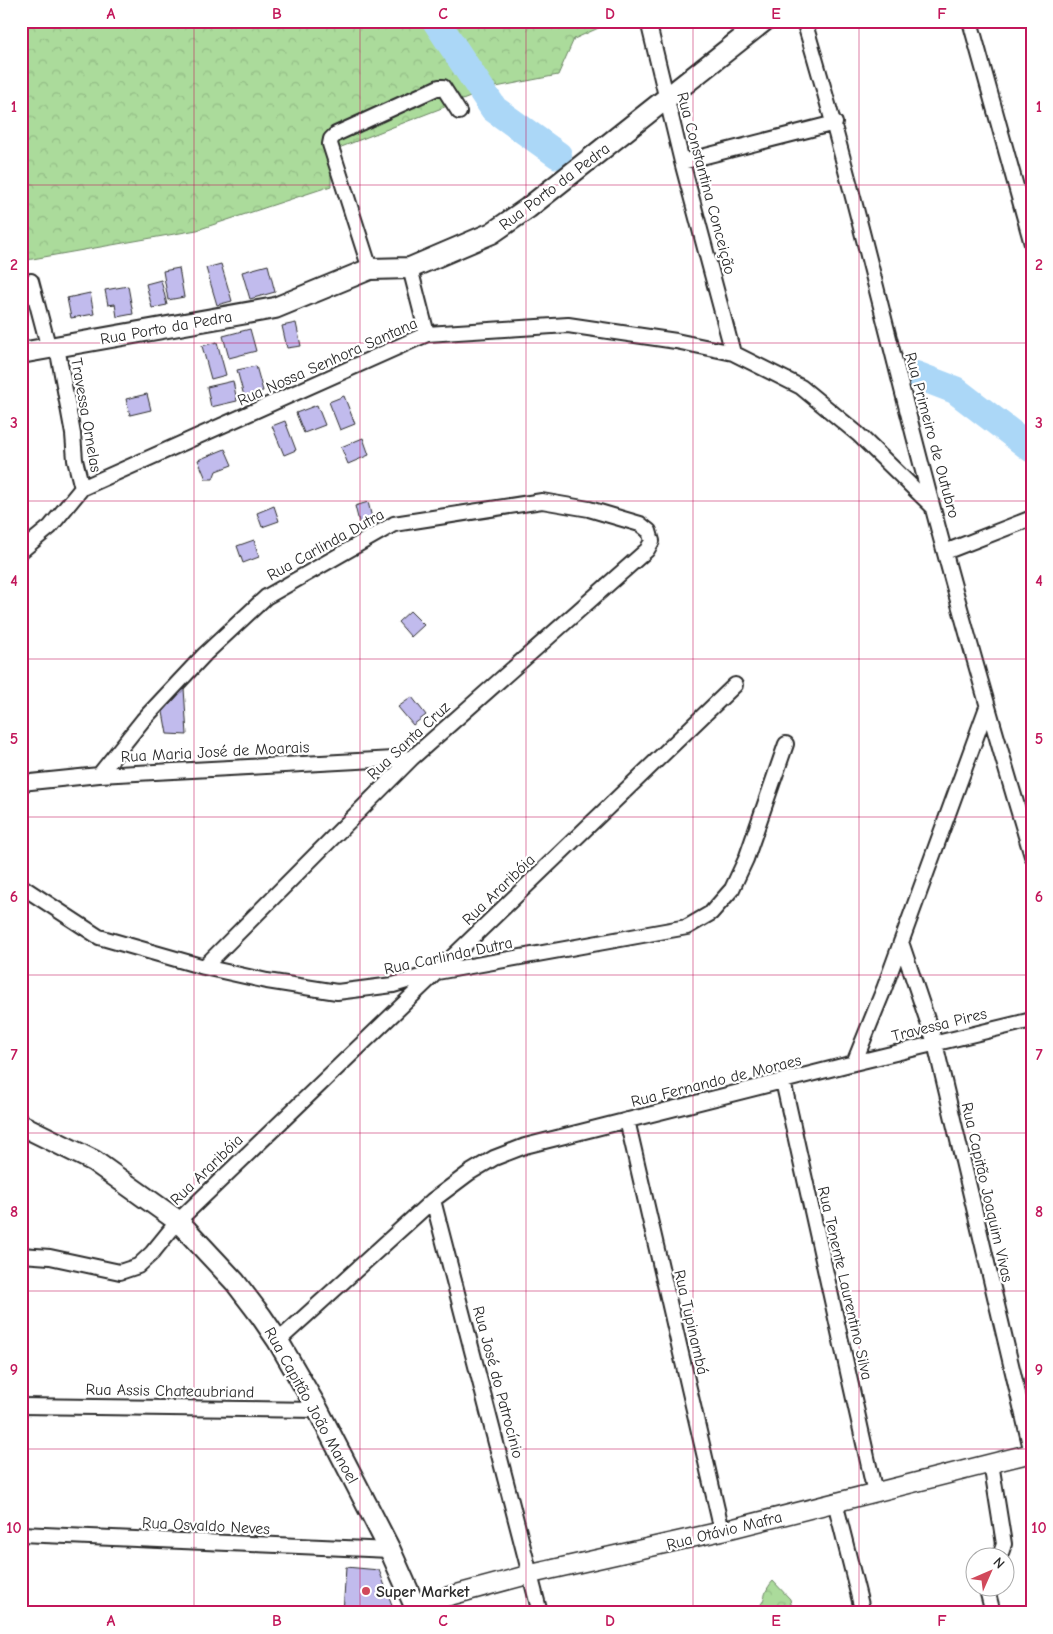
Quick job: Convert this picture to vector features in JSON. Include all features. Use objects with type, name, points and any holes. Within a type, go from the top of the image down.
[{"type":"main road","name":"Rua Porto da Pedra","points":[[21,354],[275,308],[370,269],[410,268],[492,233],[568,177],[764,21]]},
{"type":"main road","name":"Rua Capitão João Manoel","points":[[21,1125],[94,1161],[178,1221],[234,1282],[278,1341],[318,1410],[390,1550],[417,1609]]},
{"type":"street","name":"Rua Constantina Conceição","points":[[648,21],[682,162],[733,353]]},
{"type":"street","name":"Rua Primeiro de Outubro","points":[[804,21],[835,123],[932,506],[987,707],[1032,856]]},
{"type":"street","points":[[970,21],[1032,244]]},
{"type":"street","points":[[370,269],[330,144],[330,138],[439,87],[443,87],[446,90],[459,112]]},
{"type":"street","points":[[682,162],[835,123]]},
{"type":"street","points":[[410,268],[427,334]]},
{"type":"street","name":"Travessa Ornelas","points":[[31,281],[53,348],[72,425],[75,460],[82,488]]},
{"type":"street","name":"Rua Nossa Senhora Santana","points":[[21,551],[50,527],[82,488],[427,334],[568,325],[676,341],[733,353],[801,386],[858,434],[932,506]]},
{"type":"street","name":"Rua Carlinda Dutra","points":[[99,775],[150,713],[205,654],[266,596],[394,524],[542,500],[589,509],[640,524],[649,531],[652,541],[647,550]]},
{"type":"street","points":[[946,552],[1032,518]]},
{"type":"street","name":"Rua Santa Cruz","points":[[204,968],[412,758],[647,550]]},
{"type":"street","name":"Rua Araribóia","points":[[21,1256],[50,1257],[120,1272],[138,1266],[152,1253],[178,1221],[735,685]]},
{"type":"street","points":[[854,1063],[901,942],[987,707]]},
{"type":"street","name":"Rua Carlinda Dutra","points":[[21,886],[99,937],[204,968],[267,981],[337,992],[393,986],[437,972],[687,927],[711,913],[732,889],[746,859],[786,744]]},
{"type":"street","name":"Rua Maria José de Moarais","points":[[21,783],[99,775],[412,758]]},
{"type":"street","name":"Rua Capitão Joaquim Vivas","points":[[901,942],[935,1043],[1032,1453]]},
{"type":"street","name":"Travessa Pires","points":[[854,1063],[1032,1020]]},
{"type":"street","name":"Rua Fernando de Moraes","points":[[278,1341],[433,1200],[469,1172],[494,1158],[525,1146],[854,1063]]},
{"type":"street","name":"Rua Tenente Laurentino Silva","points":[[783,1081],[875,1493]]},
{"type":"street","name":"Rua Tupinambá","points":[[627,1120],[722,1531]]},
{"type":"street","name":"Rua José do Patrocínio","points":[[433,1200],[540,1613]]},
{"type":"street","name":"Rua Assis Chateaubriand","points":[[21,1406],[318,1410]]},
{"type":"street","name":"Rua Otávio Mafra","points":[[417,1609],[531,1574],[722,1531],[1032,1453]]},
{"type":"street","points":[[990,1464],[1003,1546]]},
{"type":"street","points":[[835,1502],[863,1613]]},
{"type":"street","name":"Rua Osvaldo Neves","points":[[21,1534],[390,1550]]},
{"type":"street","points":[[989,1596],[993,1613]]},
{"type":"green space","points":[[21,21],[614,21],[574,39],[558,75],[496,87],[331,151],[331,186],[197,230],[21,261]]},
{"type":"green space","points":[[773,1581],[790,1599],[793,1613],[745,1613],[762,1603],[766,1591]]},
{"type":"building","points":[[221,264],[232,301],[217,305],[206,268]]},
{"type":"building","points":[[268,265],[275,292],[250,299],[242,272]]},
{"type":"building","points":[[179,268],[184,297],[168,300],[163,271]]},
{"type":"building","points":[[161,280],[167,305],[152,308],[146,284]]},
{"type":"building","points":[[128,286],[133,314],[117,317],[115,304],[108,305],[105,290]]},
{"type":"building","points":[[90,293],[94,314],[71,318],[67,298]]},
{"type":"building","points":[[296,323],[301,346],[287,348],[282,326]]},
{"type":"building","points":[[250,329],[256,351],[229,358],[223,336]]},
{"type":"building","points":[[217,342],[226,375],[211,379],[202,346]]},
{"type":"building","points":[[256,366],[263,391],[244,396],[237,370]]},
{"type":"building","points":[[233,381],[237,401],[211,407],[207,387]]},
{"type":"building","points":[[147,394],[151,410],[130,415],[126,399]]},
{"type":"building","points":[[344,396],[355,424],[340,430],[329,402]]},
{"type":"building","points":[[317,405],[325,425],[304,433],[296,413]]},
{"type":"building","points":[[285,421],[296,450],[284,455],[272,426]]},
{"type":"building","points":[[363,438],[369,455],[348,464],[341,447]]},
{"type":"building","points":[[225,449],[232,465],[216,471],[213,479],[206,479],[198,460]]},
{"type":"building","points":[[368,502],[374,526],[361,530],[355,506]]},
{"type":"building","points":[[274,506],[279,521],[262,527],[257,513]]},
{"type":"building","points":[[254,540],[259,557],[243,563],[237,546]]},
{"type":"building","points":[[410,611],[424,625],[411,637],[398,622]]},
{"type":"building","points":[[184,688],[187,735],[167,734],[163,712]]},
{"type":"building","points":[[412,697],[426,715],[413,725],[398,707]]},
{"type":"building","name":"Super Market","points":[[346,1567],[379,1570],[395,1613],[343,1613]]},
{"type":"waterway","points":[[436,21],[494,109],[558,155]]},
{"type":"waterway","points":[[916,375],[955,390],[1032,449]]},
{"type":"place","name":"Super Market","points":[[366,1591]]}]
